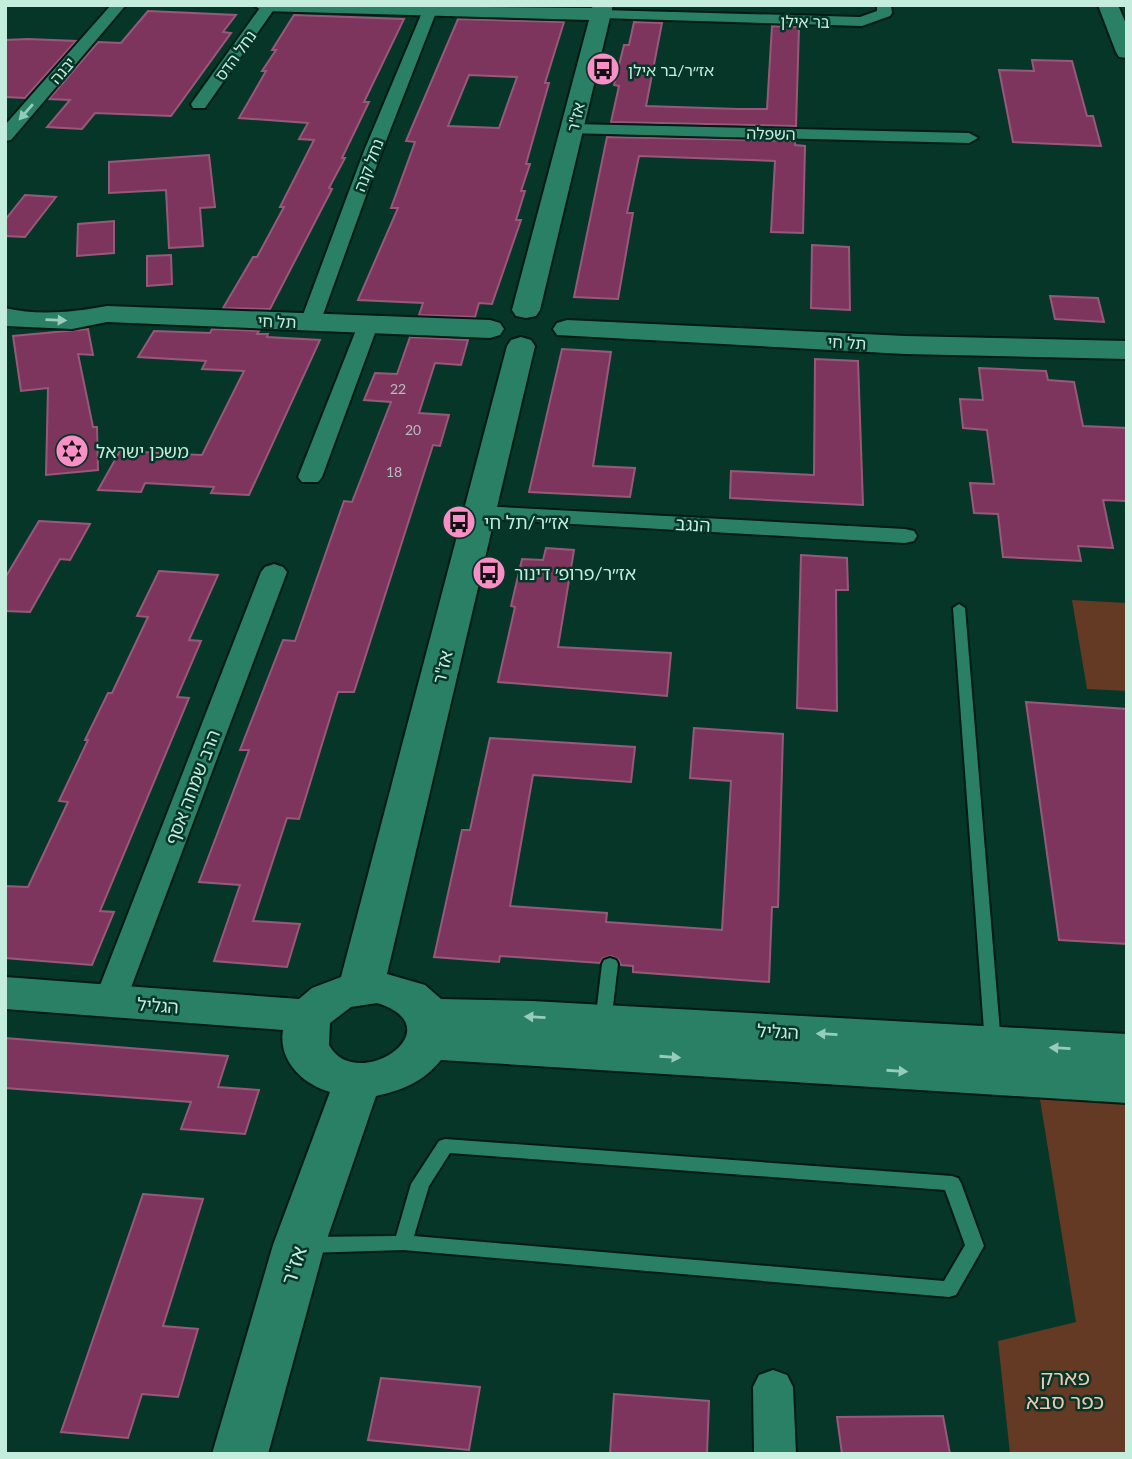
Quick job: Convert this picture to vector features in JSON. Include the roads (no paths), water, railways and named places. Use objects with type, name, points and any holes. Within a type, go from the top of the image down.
[{"type":"street","name":"יבנה","points":[[5,136],[119,5]]},
{"type":"street","name":"בר אילן","points":[[263,5],[430,10],[602,10],[825,22],[862,21],[884,9]]},
{"type":"street","name":"נחל הדס","points":[[200,104],[270,5]]},
{"type":"street","points":[[1108,5],[1127,52]]},
{"type":"street","name":"נחל קנה","points":[[310,323],[373,151],[430,10]]},
{"type":"street","name":"אז\"ר","points":[[361,988],[602,10]]},
{"type":"street","name":"השפלה","points":[[572,129],[969,138]]},
{"type":"street","name":"תל חי","points":[[5,304],[22,299],[79,301],[107,314]]},
{"type":"street","name":"תל חי","points":[[5,316],[10,319],[72,321],[107,314],[489,329],[499,340],[524,328],[548,343],[565,334],[567,329],[905,345],[1127,350]]},
{"type":"street","points":[[310,477],[368,325]]},
{"type":"street","name":"הנגב","points":[[480,513],[905,536]]},
{"type":"street","name":"הרב שמחה אסף","points":[[110,1001],[274,572]]},
{"type":"street","points":[[361,988],[387,988],[410,996],[430,1029],[416,1061],[395,1075],[358,1080],[338,1077],[321,1069],[310,1058],[304,1045],[304,1030],[310,1016],[323,1003],[341,993],[361,988]]},
{"type":"street","name":"הגליל","points":[[5,993],[310,1016]]},
{"type":"street","name":"הגליל","points":[[430,1029],[995,1060],[1127,1051]]},
{"type":"street","name":"הגליל","points":[[995,1060],[1127,1085]]},
{"type":"street","name":"אז\"ר","points":[[240,1454],[299,1245],[358,1080]]},
{"type":"street","points":[[774,1387],[775,1454]]},
{"type":"lane","points":[[959,608],[995,1060]]},
{"type":"lane","points":[[603,1037],[610,964]]},
{"type":"lane","points":[[299,1245],[403,1243],[948,1289],[975,1246],[952,1183],[445,1146],[420,1184],[403,1243]]},
{"type":"place","name":"אז״ר/בר אילן","points":[[603,69]]},
{"type":"place","name":"משכן ישראל","points":[[72,451]]},
{"type":"place","name":"אז״ר/תל חי","points":[[459,522]]},
{"type":"place","name":"אז״ר/פרופ׳ דינור","points":[[489,573]]},
{"type":"park label","name":"פארק כפר סבא","points":[[1065,1388]]}]
